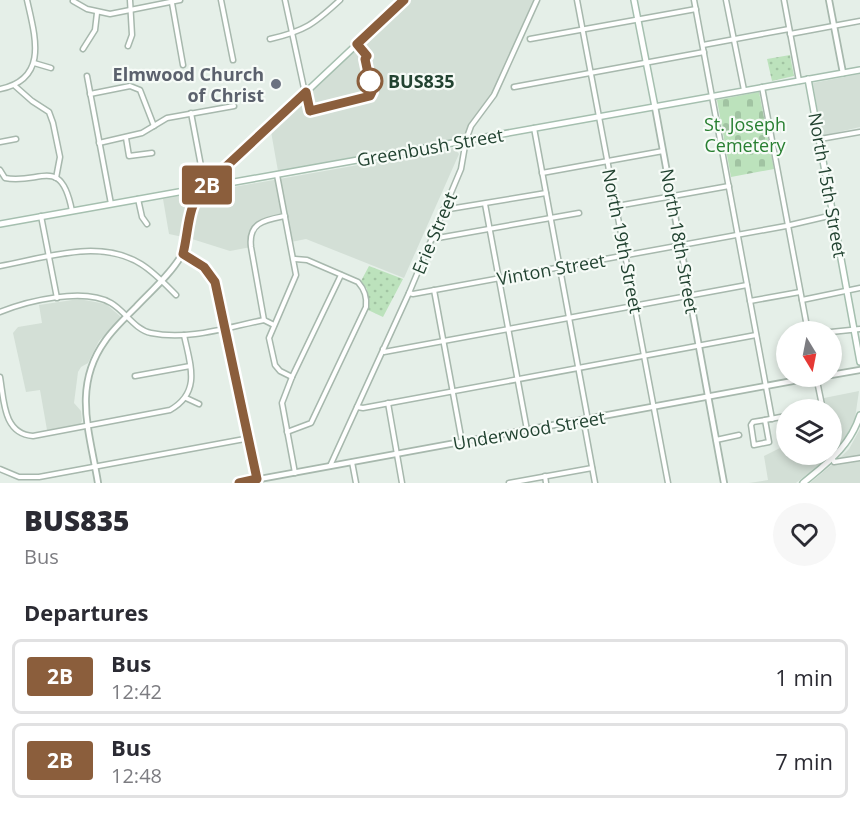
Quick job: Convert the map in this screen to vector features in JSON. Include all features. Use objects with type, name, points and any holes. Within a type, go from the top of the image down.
[{"type":"main road","name":"North 18th Street","points":[[634,0],[655,107]]},
{"type":"main road","points":[[204,187],[401,1]]},
{"type":"main road","name":"Greenbush Street","points":[[0,224],[860,70]]},
{"type":"main road","name":"North 15th Street","points":[[808,79],[847,291],[857,329],[860,362]]},
{"type":"main road","points":[[842,447],[850,439],[860,415]]},
{"type":"main road","points":[[803,483],[822,465]]},
{"type":"street","points":[[0,88],[15,86],[34,63],[36,41],[27,0]]},
{"type":"street","points":[[128,46],[132,35],[130,0]]},
{"type":"street","points":[[73,1],[98,13],[110,14],[180,0]]},
{"type":"street","points":[[221,0],[233,60]]},
{"type":"street","points":[[285,0],[305,93]]},
{"type":"street","points":[[270,39],[292,34],[313,24],[340,0]]},
{"type":"street","name":"Erie Street","points":[[330,466],[410,293],[461,169],[471,126],[494,95],[537,0]]},
{"type":"street","name":"North 19th Street","points":[[577,0],[668,483]]},
{"type":"street","points":[[694,0],[772,419]]},
{"type":"street","points":[[726,0],[744,91]]},
{"type":"street","points":[[783,0],[799,81]]},
{"type":"street","points":[[829,0],[843,73]]},
{"type":"street","points":[[172,3],[183,65]]},
{"type":"street","points":[[530,39],[696,9]]},
{"type":"street","points":[[82,49],[95,30],[98,13]]},
{"type":"street","points":[[703,45],[860,21]]},
{"type":"street","points":[[514,87],[704,52]]},
{"type":"street","points":[[34,63],[51,68]]},
{"type":"street","points":[[87,76],[111,204]]},
{"type":"street","points":[[15,86],[49,112],[60,157],[56,178]]},
{"type":"street","points":[[90,94],[130,86],[140,90],[154,126]]},
{"type":"street","points":[[762,87],[806,321]]},
{"type":"street","points":[[99,143],[142,133],[166,118],[234,106]]},
{"type":"street","name":"North 18th Street","points":[[655,107],[724,483]]},
{"type":"street","points":[[98,483],[87,426],[84,395],[90,368],[105,340],[183,254],[190,211],[204,187],[191,113]]},
{"type":"street","points":[[534,128],[578,368],[586,419],[584,423],[595,483]]},
{"type":"street","points":[[819,139],[860,132]]},
{"type":"street","points":[[126,138],[129,156],[152,153]]},
{"type":"street","points":[[0,142],[16,139]]},
{"type":"street","points":[[542,173],[663,151]]},
{"type":"street","points":[[0,170],[5,178],[15,180],[46,174],[56,178],[64,186],[72,211]]},
{"type":"street","points":[[278,175],[295,259],[296,275],[269,338],[274,365],[292,377]]},
{"type":"street","points":[[616,206],[729,186]]},
{"type":"street","points":[[443,210],[546,193]]},
{"type":"street","points":[[138,199],[142,218],[147,224]]},
{"type":"street","points":[[485,204],[527,430]]},
{"type":"street","points":[[431,239],[579,213]]},
{"type":"street","name":"Vinton Street","points":[[410,293],[626,256],[834,215]]},
{"type":"street","points":[[41,216],[57,298]]},
{"type":"street","points":[[264,320],[251,236],[254,228],[264,220],[285,216]]},
{"type":"street","points":[[0,266],[82,251],[108,252],[139,263],[176,295]]},
{"type":"street","points":[[183,254],[211,274],[217,290],[257,479]]},
{"type":"street","points":[[287,432],[311,423],[366,307],[367,300],[358,282],[307,260],[295,259]]},
{"type":"street","points":[[295,473],[282,403],[292,377],[341,275]]},
{"type":"street","points":[[383,349],[384,352],[747,285]]},
{"type":"street","points":[[802,300],[860,288]]},
{"type":"street","points":[[434,290],[462,442]]},
{"type":"street","points":[[750,301],[800,292]]},
{"type":"street","points":[[0,312],[19,305],[83,295],[111,303],[147,332],[168,336],[264,320],[274,325]]},
{"type":"street","points":[[842,331],[857,329]]},
{"type":"street","points":[[0,377],[12,428],[33,436],[170,410],[186,398],[191,385],[184,335]]},
{"type":"street","points":[[357,407],[363,408],[756,335]]},
{"type":"street","points":[[135,376],[190,366]]},
{"type":"street","points":[[842,373],[860,369]]},
{"type":"street","name":"Underwood Street","points":[[238,483],[257,479],[266,481],[330,466],[776,385]]},
{"type":"street","points":[[186,398],[200,404]]},
{"type":"street","points":[[388,403],[402,483]]},
{"type":"street","points":[[765,420],[769,442],[754,445],[751,425],[753,422],[776,418]]},
{"type":"street","points":[[716,440],[739,435]]},
{"type":"street","points":[[0,469],[20,477],[39,477],[250,438]]},
{"type":"street","points":[[842,461],[860,458]]},
{"type":"street","points":[[352,462],[356,483]]},
{"type":"street","points":[[509,483],[592,468]]},
{"type":"street","points":[[545,476],[546,483]]},
{"type":"shaded area","points":[[404,0],[537,0],[494,95],[471,126],[466,140],[415,149],[412,146],[278,171],[270,126]]},
{"type":"shaded area","points":[[860,74],[860,127],[822,136],[813,83]]},
{"type":"shaded area","points":[[454,148],[459,154],[404,278],[306,239],[291,242],[285,216],[264,220],[252,232],[251,247],[230,251],[192,239],[196,206],[206,194],[217,190]]},
{"type":"shaded area","points":[[191,194],[186,208],[183,237],[169,234],[163,199]]},
{"type":"shaded area","points":[[79,299],[106,304],[121,317],[99,341],[88,363],[78,372],[74,403],[81,411],[82,421],[80,424],[47,430],[40,390],[26,392],[13,333],[18,327],[42,323],[39,305]]},
{"type":"shaded area","points":[[859,391],[852,427],[842,442],[842,399],[819,399]]},
{"type":"shaded area","points":[[860,429],[860,483],[810,483],[832,465],[842,465],[842,456],[849,449]]},
{"type":"shaded area","points":[[776,450],[776,465],[819,465],[796,483],[749,483],[768,480],[764,456]]},
{"type":"green space","points":[[790,55],[794,76],[772,81],[767,59]]},
{"type":"green space","name":"St. Joseph Cemetery","points":[[759,92],[774,169],[731,177],[717,100]]},
{"type":"green space","points":[[369,266],[403,279],[383,317],[368,310],[367,289],[361,281]]},
{"type":"bus line","name":"2B","points":[[239,483],[257,479],[250,438],[215,282],[204,267],[183,254],[190,211],[204,187],[306,92],[310,111],[368,98],[372,92],[365,59],[367,56],[357,44],[404,0]]},
{"type":"place","name":"BUS835","points":[[370,81]]},
{"type":"place","name":"Elmwood Church of Christ","points":[[276,84]]}]
